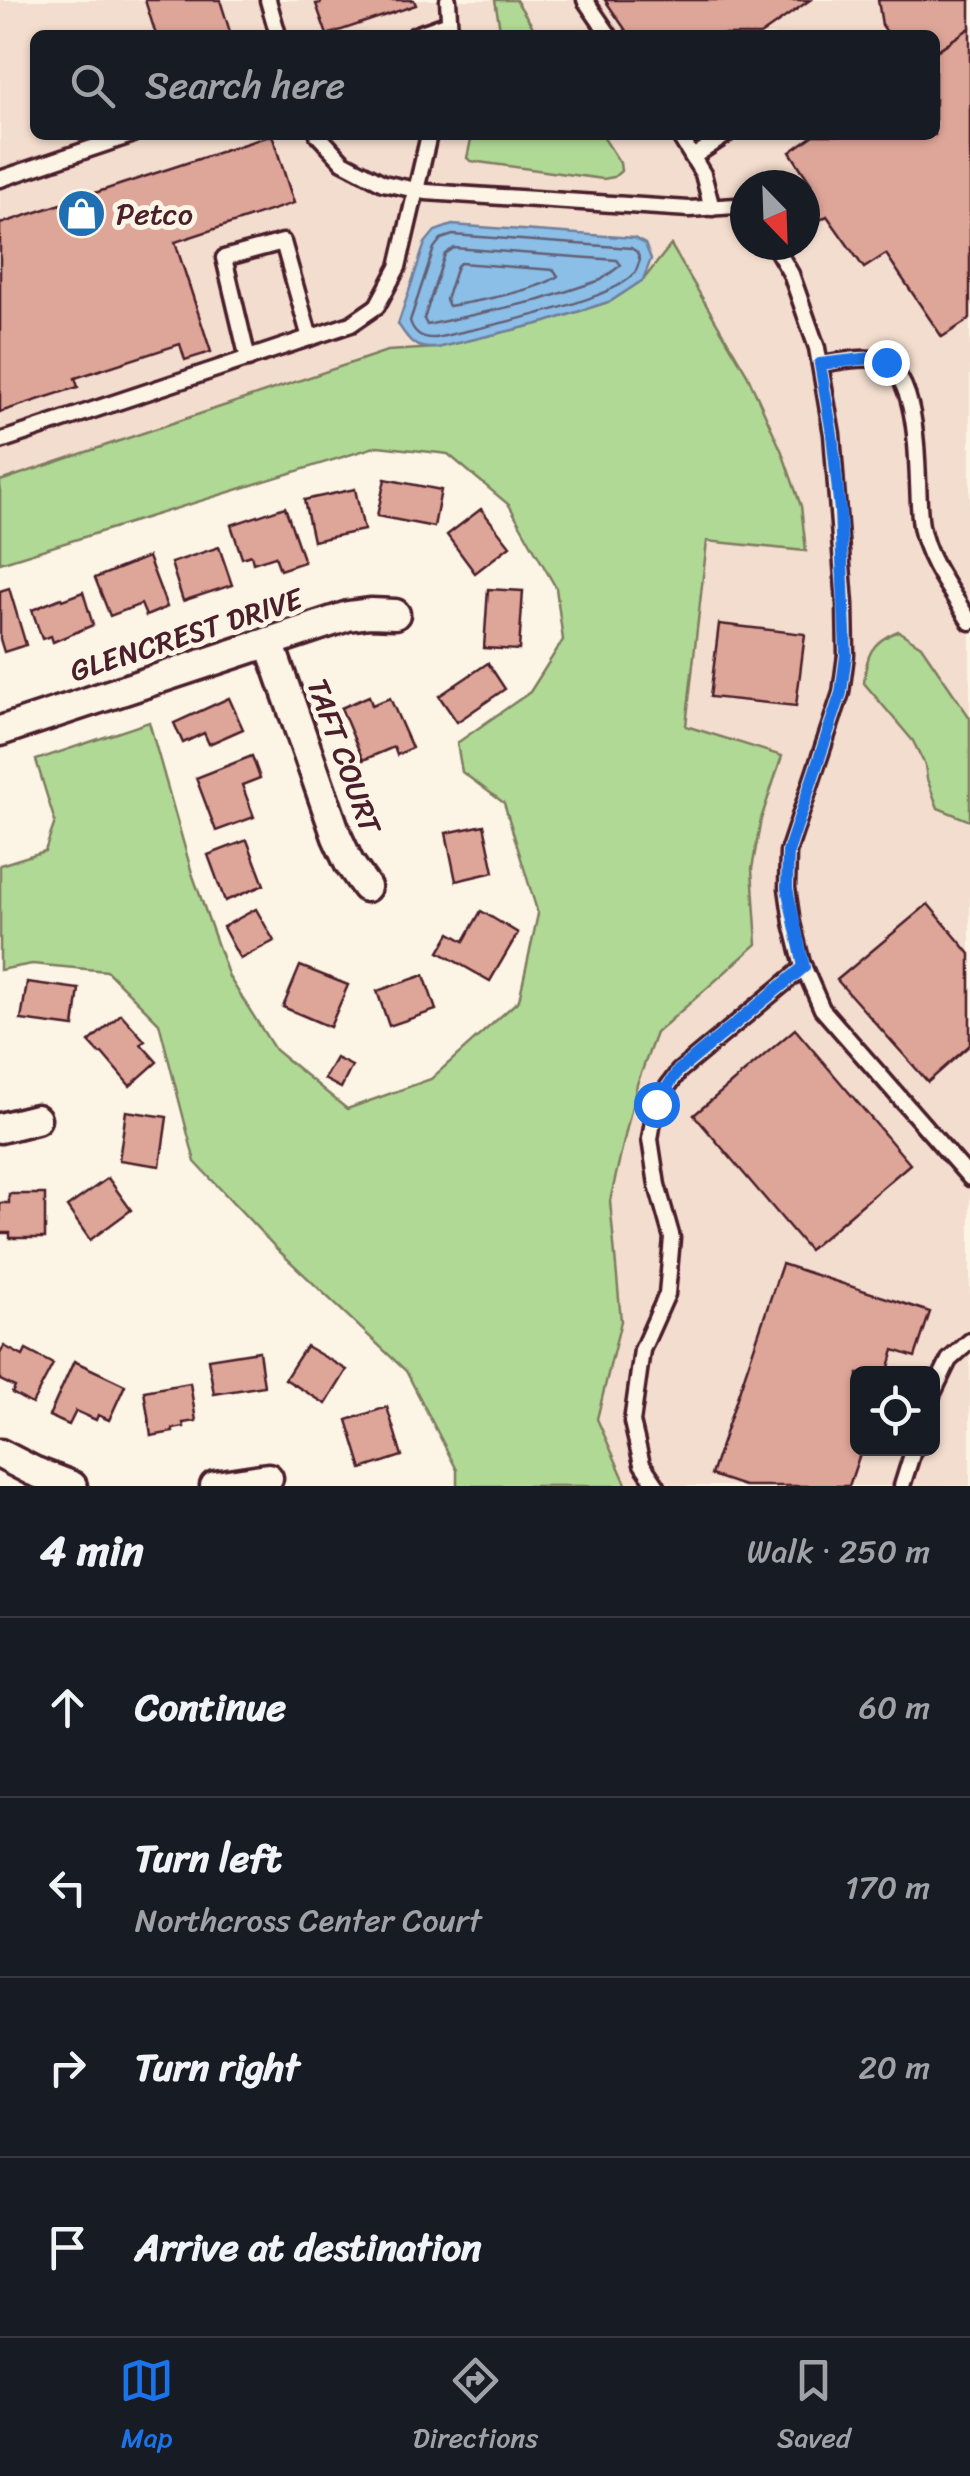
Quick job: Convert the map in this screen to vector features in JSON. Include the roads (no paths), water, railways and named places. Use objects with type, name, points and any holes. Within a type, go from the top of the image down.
[{"type":"street","name":"GLENCREST DRIVE","points":[[0,731],[348,616],[370,612],[395,614]]},
{"type":"street","name":"TAFT COURT","points":[[270,642],[336,837],[348,863],[366,887]]},
{"type":"street","points":[[0,1128],[36,1120]]},
{"type":"street","points":[[0,1454],[72,1486]]},
{"type":"street","points":[[215,1486],[268,1478]]},
{"type":"lane","points":[[268,0],[277,30]]},
{"type":"lane","points":[[448,0],[449,29]]},
{"type":"lane","points":[[584,0],[605,30]]},
{"type":"lane","points":[[0,179],[116,140]]},
{"type":"lane","points":[[322,140],[342,162],[383,183],[416,190],[689,209],[730,206]]},
{"type":"lane","points":[[0,440],[351,324],[377,306],[398,266],[428,140]]},
{"type":"lane","points":[[683,140],[703,174],[712,208]]},
{"type":"lane","points":[[693,157],[718,140]]},
{"type":"lane","points":[[248,359],[224,258],[282,242],[310,338]]},
{"type":"lane","points":[[783,260],[817,348],[832,434],[840,512],[846,655],[841,693],[788,852],[787,888],[804,967],[822,1010],[970,1178]]},
{"type":"lane","points":[[820,364],[871,358],[886,362],[900,375],[916,425],[920,525],[927,550],[970,622]]},
{"type":"lane","points":[[657,1486],[642,1464],[632,1422],[642,1350],[667,1294],[672,1238],[657,1185],[650,1139],[656,1104],[678,1071],[804,967]]},
{"type":"lane","points":[[940,1379],[949,1360],[970,1341]]},
{"type":"lane","points":[[902,1486],[911,1456]]},
{"type":"water","points":[[452,225],[634,238],[645,244],[651,259],[643,280],[611,301],[546,322],[437,348],[418,346],[398,324],[425,243],[435,231]]},
{"type":"place","name":"Petco","points":[[81,214]]}]
